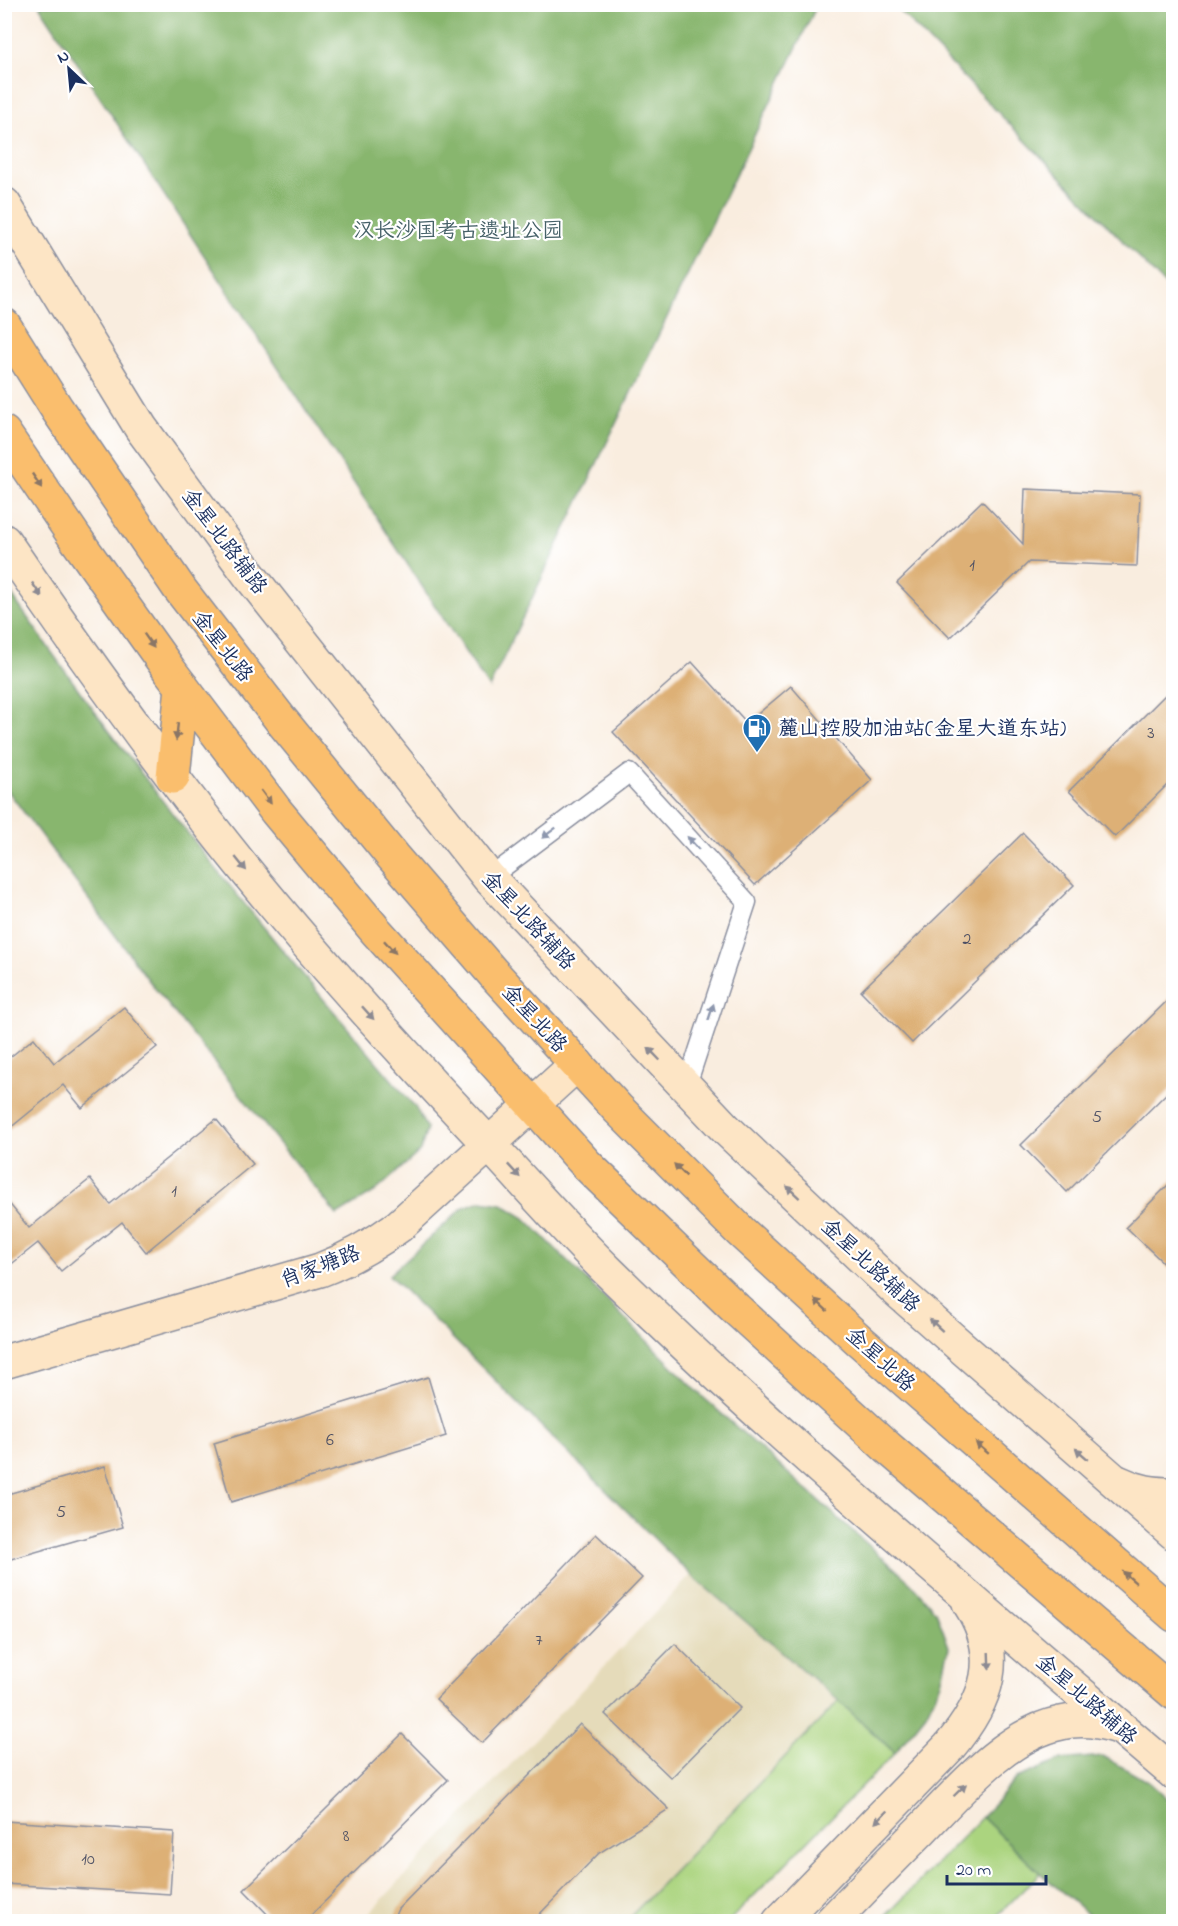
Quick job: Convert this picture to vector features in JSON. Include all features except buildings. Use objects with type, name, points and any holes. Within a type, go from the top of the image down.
[{"type":"main road","name":"金星北路辅路","points":[[4,204],[141,428],[250,576],[489,878],[726,1129],[893,1287],[1173,1533]]},
{"type":"main road","name":"金星北路","points":[[4,325],[57,409],[179,588],[281,720],[462,938],[618,1108],[750,1239],[859,1340],[1173,1615]]},
{"type":"main road","points":[[4,433],[76,539],[182,687],[276,811],[369,923],[586,1165],[744,1316],[887,1447],[1173,1693]]},
{"type":"main road","name":"金星北路辅路","points":[[4,541],[61,624],[173,777],[243,866],[329,968],[483,1138],[608,1271],[753,1408],[1173,1773]]},
{"type":"main road","points":[[173,777],[182,687]]},
{"type":"main road","name":"肖家塘路","points":[[4,1362],[320,1270],[372,1246],[399,1227],[483,1138],[571,1057]]},
{"type":"main road","name":"肖家塘路","points":[[4,1342],[313,1254],[339,1242],[387,1213],[483,1138]]},
{"type":"main road","points":[[1110,1479],[1136,1491],[1173,1494]]},
{"type":"main road","points":[[779,1922],[967,1726],[980,1701],[989,1671],[988,1643],[979,1617],[960,1588]]},
{"type":"main road","points":[[831,1922],[961,1789],[1001,1752],[1041,1729],[1060,1723],[1083,1720],[1119,1727]]},
{"type":"lane","points":[[489,878],[629,773],[747,902],[686,1088]]},
{"type":"shaded area","points":[[691,1575],[839,1701],[625,1921],[361,1922]]},
{"type":"green space","name":"汉长沙国考古遗址公园","points":[[39,5],[817,5],[489,688]]},
{"type":"green space","points":[[894,5],[1173,5],[1173,293]]},
{"type":"green space","points":[[5,585],[101,720],[202,852],[415,1107],[427,1129],[420,1151],[376,1191],[337,1215],[153,986],[5,787]]},
{"type":"green space","points":[[481,1201],[502,1204],[525,1218],[704,1398],[911,1583],[937,1613],[949,1647],[941,1683],[926,1714],[895,1753],[839,1701],[691,1575],[389,1275],[464,1207]]},
{"type":"green space","points":[[839,1701],[895,1753],[729,1921],[625,1922]]},
{"type":"green space","points":[[1103,1756],[1150,1783],[1173,1804],[1173,1921],[1096,1921],[1040,1873],[982,1817],[1017,1778],[1061,1760]]},
{"type":"green space","points":[[982,1817],[1040,1873],[992,1921],[880,1922]]},
{"type":"place","name":"麓山控股加油站(金星大道东站)","points":[[757,754]]}]
